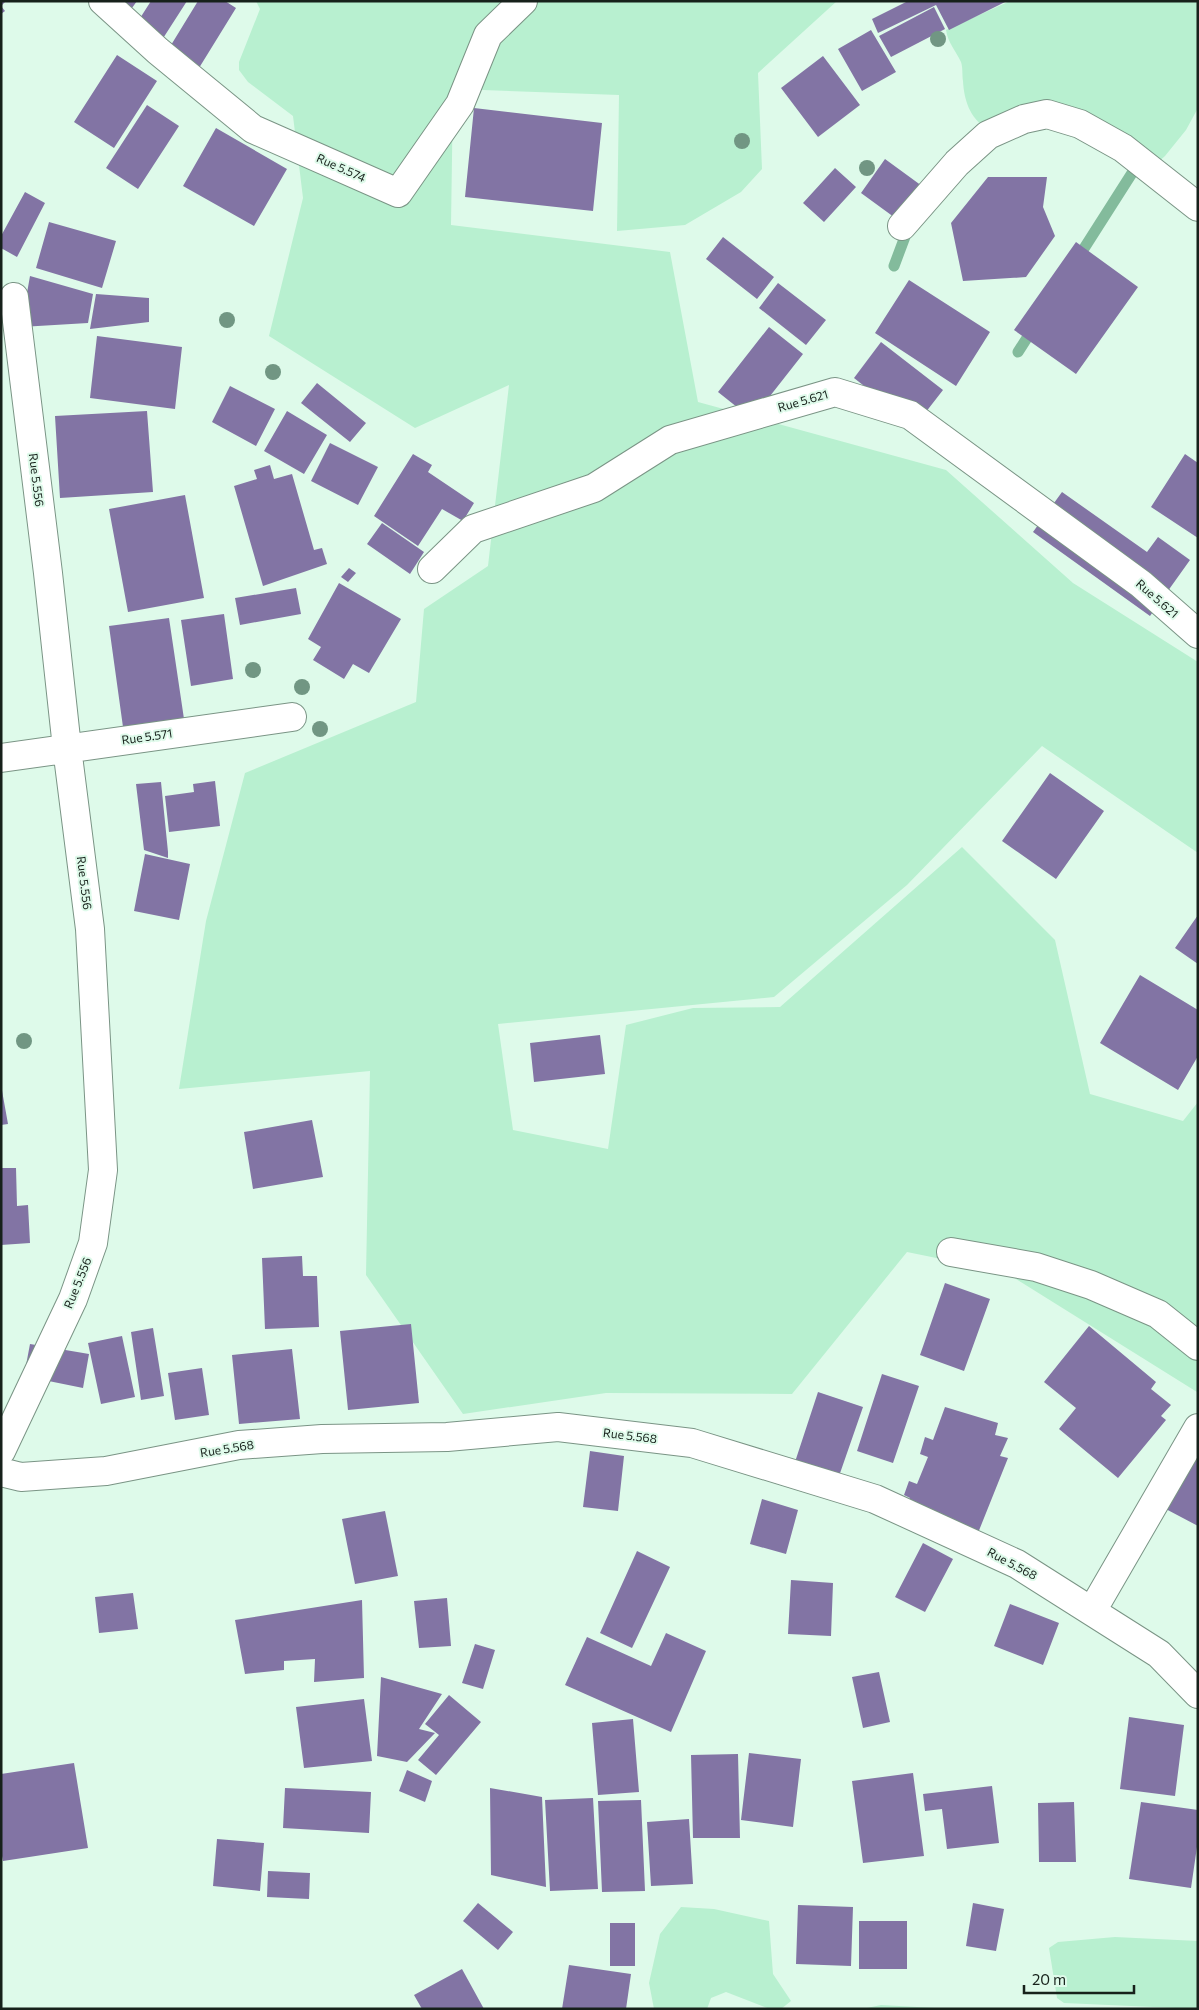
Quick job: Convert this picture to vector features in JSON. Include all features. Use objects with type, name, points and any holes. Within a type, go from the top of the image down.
[{"type":"street","name":"Rue 5.574","points":[[103,1],[158,51],[253,129],[398,193],[460,104],[488,35],[523,1]]},
{"type":"street","points":[[902,226],[957,163],[988,135],[1024,119],[1047,114],[1080,124],[1123,148],[1198,206]]},
{"type":"street","name":"Rue 5.556","points":[[1,1451],[73,1299],[94,1243],[103,1170],[90,929],[66,748],[48,573],[14,297]]},
{"type":"street","name":"Rue 5.621","points":[[432,569],[474,529],[594,488],[670,440],[835,392],[910,415],[1141,584],[1198,634]]},
{"type":"street","name":"Rue 5.571","points":[[1,758],[292,717]]},
{"type":"street","points":[[951,1252],[1036,1267],[1091,1286],[1158,1314],[1198,1346]]},
{"type":"street","name":"Rue 5.568","points":[[1,1472],[21,1477],[106,1471],[239,1445],[322,1439],[447,1437],[558,1427],[692,1444],[875,1499],[1017,1564],[1159,1654],[1198,1694]]},
{"type":"street","points":[[1092,1611],[1198,1428]]},
{"type":"green space","points":[[256,1],[837,1],[758,73],[762,169],[741,192],[685,225],[617,231],[619,95],[483,90],[459,78],[453,90],[451,225],[670,252],[698,402],[946,470],[1073,583],[1198,662],[1198,853],[1042,746],[907,885],[774,997],[498,1024],[513,1130],[608,1149],[626,1025],[693,1008],[780,1007],[962,847],[1055,940],[1090,1094],[1183,1121],[1198,1102],[1197,1392],[1005,1272],[907,1252],[792,1394],[606,1393],[463,1414],[366,1275],[370,1071],[179,1089],[206,921],[245,773],[416,702],[424,609],[488,566],[509,385],[415,428],[269,336],[303,198],[293,116],[248,82],[239,70],[239,62],[260,9]]},
{"type":"green space","points":[[1010,1],[1198,1],[1198,108],[1186,130],[1165,156],[1155,165],[1052,126],[986,128],[980,124],[966,102],[961,62],[950,43],[946,30]]},
{"type":"green space","points":[[681,1907],[714,1909],[769,1921],[773,1974],[791,2001],[781,2009],[770,2009],[726,1992],[711,1998],[707,2009],[654,2009],[649,1983],[660,1934]]},
{"type":"green space","points":[[1115,1937],[1198,1941],[1198,2009],[1064,2003],[1057,1998],[1049,1948],[1058,1942]]},
{"type":"green space","points":[[881,2005],[953,2009],[862,2009]]},
{"type":"building","points":[[123,1],[137,1],[132,8]]},
{"type":"building","points":[[151,1],[187,1],[160,43],[135,26]]},
{"type":"building","points":[[198,1],[225,1],[236,8],[199,68],[168,50]]},
{"type":"building","points":[[908,1],[1007,1],[949,30],[936,5],[878,33],[872,19]]},
{"type":"building","points":[[1,6],[5,11],[1,14]]},
{"type":"building","points":[[934,7],[945,29],[891,57],[879,36]]},
{"type":"building","points":[[871,30],[896,72],[862,91],[838,49]]},
{"type":"building","points":[[117,55],[157,81],[114,148],[74,122]]},
{"type":"building","points":[[823,56],[860,105],[818,137],[781,88]]},
{"type":"building","points":[[147,105],[179,126],[138,189],[106,168]]},
{"type":"building","points":[[474,108],[602,123],[593,211],[465,197]]},
{"type":"building","points":[[216,128],[287,169],[254,226],[183,186]]},
{"type":"building","points":[[885,159],[922,186],[898,220],[861,193]]},
{"type":"building","points":[[835,168],[856,187],[824,222],[803,203]]},
{"type":"building","points":[[988,177],[1047,177],[1043,207],[1055,236],[1026,277],[963,281],[951,223]]},
{"type":"building","points":[[25,192],[45,203],[17,257],[1,248],[1,236]]},
{"type":"building","points":[[49,222],[116,241],[102,288],[36,268]]},
{"type":"building","points":[[723,237],[774,277],[757,299],[706,259]]},
{"type":"building","points":[[1076,242],[1138,287],[1076,374],[1014,330]]},
{"type":"building","points":[[30,276],[93,294],[88,323],[21,327]]},
{"type":"building","points":[[909,280],[990,332],[956,386],[875,333]]},
{"type":"building","points":[[778,283],[826,320],[806,345],[759,308]]},
{"type":"building","points":[[96,294],[149,298],[149,322],[90,329]]},
{"type":"building","points":[[769,327],[803,354],[752,419],[718,392]]},
{"type":"building","points":[[97,336],[182,347],[175,409],[90,398]]},
{"type":"building","points":[[881,342],[943,390],[915,426],[854,378]]},
{"type":"building","points":[[317,383],[366,423],[350,442],[301,403]]},
{"type":"building","points":[[230,386],[275,409],[256,446],[212,422]]},
{"type":"building","points":[[147,411],[153,492],[60,498],[55,416]]},
{"type":"building","points":[[287,411],[327,435],[304,474],[264,451]]},
{"type":"building","points":[[330,443],[378,467],[358,505],[311,481]]},
{"type":"building","points":[[413,454],[432,465],[428,472],[474,503],[463,521],[442,509],[418,546],[374,516]]},
{"type":"building","points":[[1185,454],[1198,463],[1198,538],[1151,507]]},
{"type":"building","points":[[270,465],[274,479],[292,474],[314,550],[322,548],[327,564],[263,586],[234,486],[257,479],[254,470]]},
{"type":"building","points":[[1062,492],[1147,552],[1158,537],[1190,560],[1150,616],[1033,532]]},
{"type":"building","points":[[185,495],[204,598],[128,612],[109,509]]},
{"type":"building","points":[[382,523],[424,552],[410,574],[367,544]]},
{"type":"building","points":[[349,568],[356,573],[348,582],[341,577]]},
{"type":"building","points":[[339,583],[401,619],[369,673],[353,664],[344,679],[313,660],[321,647],[308,639]]},
{"type":"building","points":[[296,588],[301,614],[240,625],[235,598]]},
{"type":"building","points":[[224,614],[233,679],[191,686],[181,620]]},
{"type":"building","points":[[169,618],[184,719],[123,727],[109,626]]},
{"type":"building","points":[[1050,773],[1104,811],[1056,879],[1002,841]]},
{"type":"building","points":[[215,781],[220,826],[169,832],[165,796],[194,792],[193,784]]},
{"type":"building","points":[[161,782],[168,858],[144,850],[136,784]]},
{"type":"building","points":[[145,854],[190,864],[179,920],[134,911]]},
{"type":"building","points":[[1198,915],[1198,964],[1175,948]]},
{"type":"building","points":[[1140,975],[1198,1010],[1198,1056],[1178,1090],[1100,1043]]},
{"type":"building","points":[[600,1035],[605,1074],[534,1082],[530,1043]]},
{"type":"building","points":[[1,1085],[8,1124],[1,1125]]},
{"type":"building","points":[[312,1120],[323,1177],[253,1189],[244,1132]]},
{"type":"building","points":[[1,1168],[16,1168],[17,1206],[28,1205],[30,1243],[1,1245]]},
{"type":"building","points":[[302,1256],[303,1276],[317,1276],[319,1327],[265,1329],[262,1258]]},
{"type":"building","points":[[945,1283],[990,1299],[964,1371],[920,1355]]},
{"type":"building","points":[[411,1324],[419,1403],[348,1410],[340,1331]]},
{"type":"building","points":[[1089,1326],[1156,1382],[1151,1389],[1171,1405],[1161,1416],[1166,1420],[1118,1478],[1059,1429],[1076,1408],[1044,1382]]},
{"type":"building","points":[[153,1328],[164,1396],[141,1400],[131,1332]]},
{"type":"building","points":[[122,1336],[135,1397],[101,1404],[88,1343]]},
{"type":"building","points":[[30,1344],[89,1354],[83,1388],[24,1376]]},
{"type":"building","points":[[292,1349],[300,1419],[239,1424],[232,1355]]},
{"type":"building","points":[[202,1368],[209,1415],[175,1420],[168,1373]]},
{"type":"building","points":[[882,1374],[919,1386],[893,1463],[857,1451]]},
{"type":"building","points":[[818,1392],[863,1407],[838,1479],[794,1465]]},
{"type":"building","points":[[945,1407],[998,1423],[995,1435],[1008,1438],[1000,1456],[1008,1458],[976,1538],[903,1517],[910,1498],[904,1495],[909,1481],[917,1484],[928,1457],[920,1454],[925,1437],[933,1440]]},
{"type":"building","points":[[1198,1441],[1198,1526],[1162,1507]]},
{"type":"building","points":[[590,1451],[624,1456],[618,1511],[583,1507]]},
{"type":"building","points":[[762,1499],[798,1510],[786,1554],[750,1544]]},
{"type":"building","points":[[385,1511],[398,1576],[355,1584],[342,1519]]},
{"type":"building","points":[[923,1543],[953,1559],[925,1612],[895,1597]]},
{"type":"building","points":[[637,1551],[670,1567],[632,1648],[600,1633]]},
{"type":"building","points":[[791,1580],[833,1583],[831,1636],[788,1634]]},
{"type":"building","points":[[133,1593],[138,1629],[99,1633],[95,1597]]},
{"type":"building","points":[[447,1598],[451,1646],[419,1648],[414,1601]]},
{"type":"building","points":[[362,1600],[364,1678],[314,1682],[315,1659],[284,1661],[284,1670],[245,1674],[235,1620]]},
{"type":"building","points":[[1010,1604],[1059,1623],[1043,1665],[994,1646]]},
{"type":"building","points":[[666,1633],[706,1651],[671,1732],[565,1685],[587,1637],[651,1666]]},
{"type":"building","points":[[475,1644],[495,1650],[483,1689],[462,1683]]},
{"type":"building","points":[[879,1672],[890,1722],[863,1728],[852,1677]]},
{"type":"building","points":[[381,1677],[442,1694],[419,1729],[435,1733],[407,1762],[377,1756]]},
{"type":"building","points":[[449,1695],[481,1722],[436,1775],[418,1760],[439,1735],[425,1724]]},
{"type":"building","points":[[364,1699],[372,1761],[304,1768],[296,1707]]},
{"type":"building","points":[[1129,1717],[1184,1725],[1175,1796],[1120,1789]]},
{"type":"building","points":[[633,1719],[639,1792],[598,1795],[592,1723]]},
{"type":"building","points":[[749,1753],[801,1759],[793,1827],[741,1820]]},
{"type":"building","points":[[738,1754],[740,1838],[693,1838],[691,1755]]},
{"type":"building","points":[[74,1763],[88,1848],[3,1861],[1,1851],[1,1774]]},
{"type":"building","points":[[407,1770],[432,1781],[425,1802],[399,1791]]},
{"type":"building","points":[[913,1773],[924,1856],[863,1863],[852,1781]]},
{"type":"building","points":[[992,1786],[999,1843],[947,1849],[942,1809],[925,1811],[923,1794]]},
{"type":"building","points":[[285,1788],[371,1792],[369,1833],[283,1828]]},
{"type":"building","points":[[490,1788],[542,1797],[546,1887],[491,1875]]},
{"type":"building","points":[[593,1798],[598,1889],[550,1891],[545,1800]]},
{"type":"building","points":[[641,1800],[645,1891],[602,1892],[598,1801]]},
{"type":"building","points":[[1074,1802],[1076,1862],[1039,1862],[1038,1803]]},
{"type":"building","points":[[1141,1802],[1198,1810],[1198,1840],[1191,1888],[1129,1879]]},
{"type":"building","points":[[689,1819],[693,1884],[651,1886],[647,1822]]},
{"type":"building","points":[[217,1839],[264,1843],[260,1891],[213,1886]]},
{"type":"building","points":[[268,1871],[310,1873],[309,1899],[267,1897]]},
{"type":"building","points":[[478,1903],[513,1932],[498,1950],[463,1921]]},
{"type":"building","points":[[973,1903],[1004,1909],[996,1951],[966,1946]]},
{"type":"building","points":[[798,1905],[853,1907],[851,1966],[796,1964]]},
{"type":"building","points":[[859,1921],[907,1921],[907,1969],[859,1969]]},
{"type":"building","points":[[610,1923],[635,1923],[635,1966],[610,1966]]},
{"type":"building","points":[[569,1965],[631,1974],[626,2009],[562,2009]]},
{"type":"building","points":[[462,1969],[484,2009],[422,2009],[414,1995]]},
{"type":"waterway","points":[[1076,261],[1134,170]]},
{"type":"waterway","points":[[894,266],[909,226]]},
{"type":"waterway","points":[[1018,352],[1034,327]]}]
